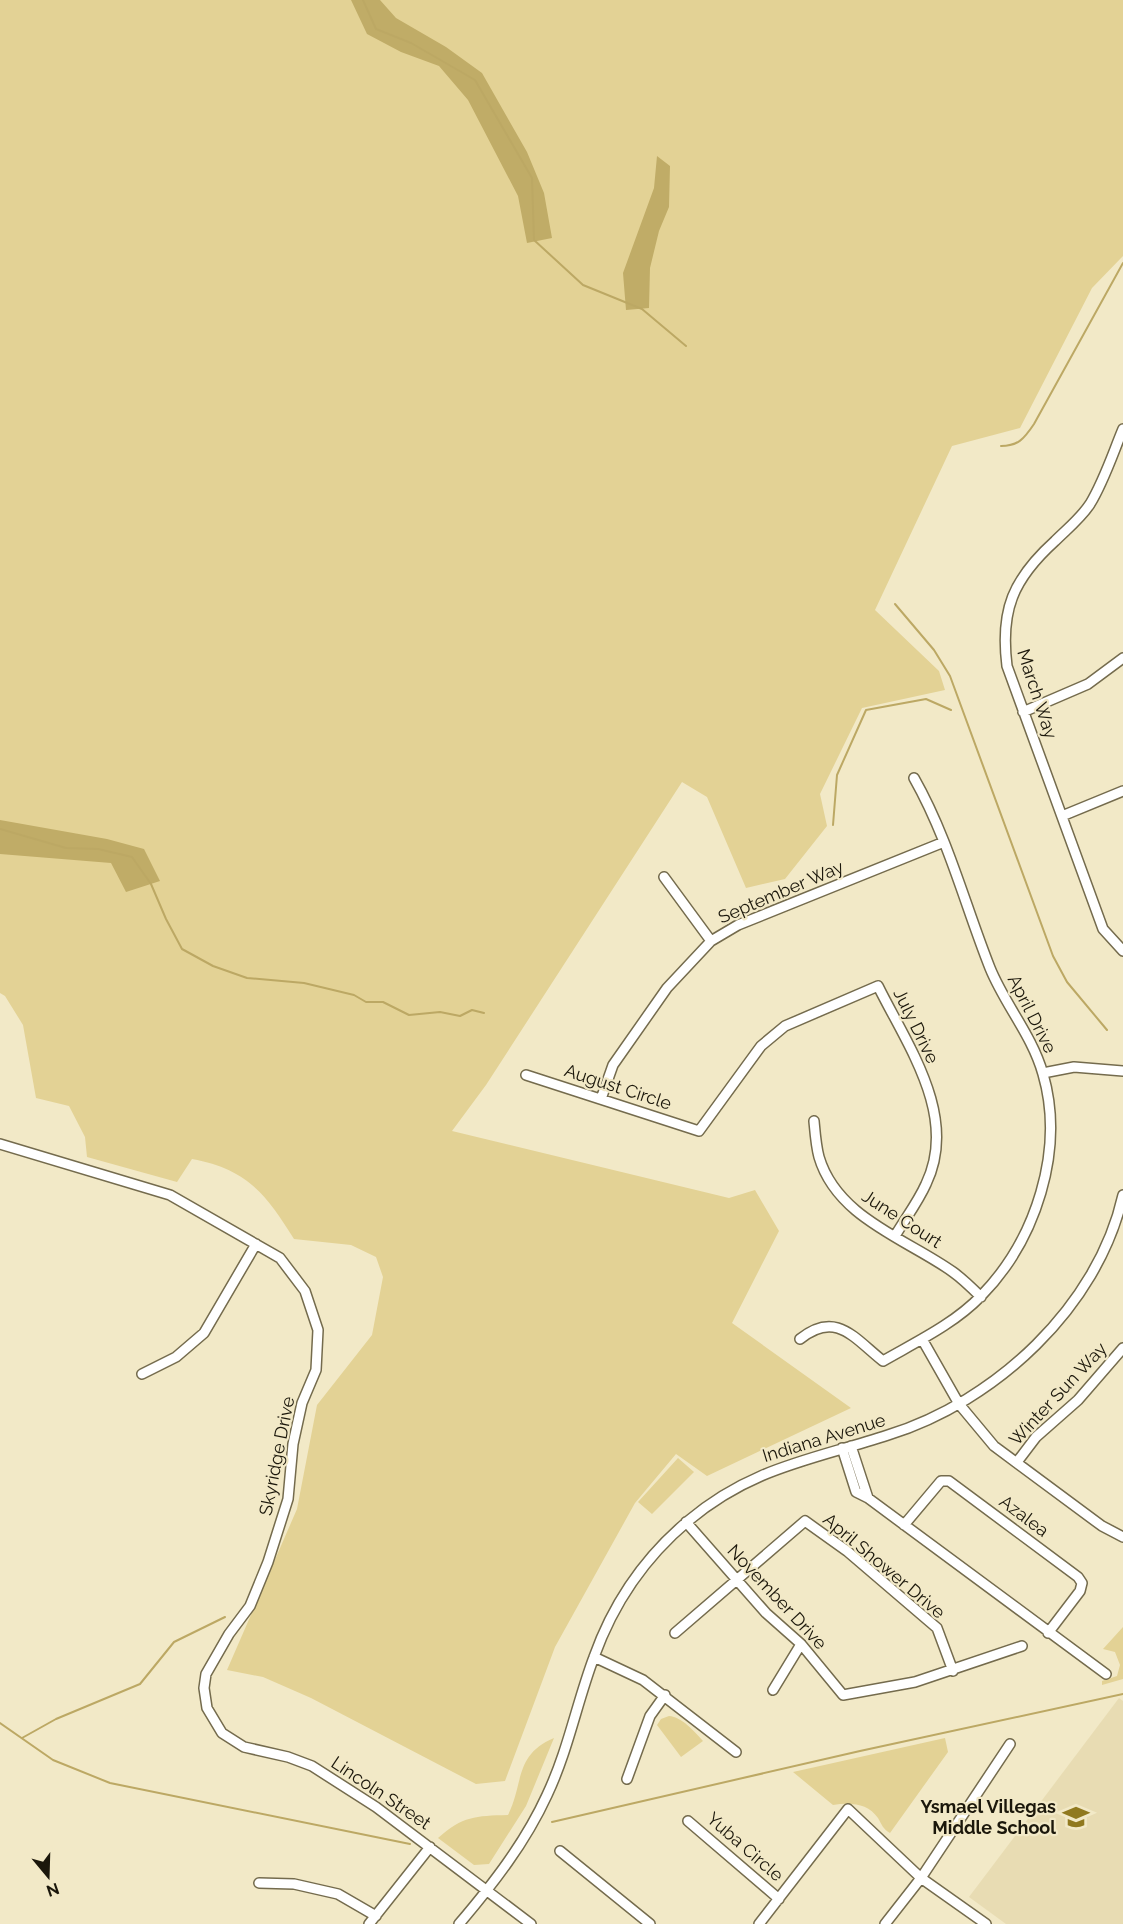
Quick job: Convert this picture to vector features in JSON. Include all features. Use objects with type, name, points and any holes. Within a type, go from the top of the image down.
[{"type":"street","name":"March Way","points":[[1123,429],[1089,505],[1034,560],[1010,598],[1005,620],[1007,666],[1023,712],[1103,929],[1123,951]]},
{"type":"street","points":[[1023,712],[1088,684],[1123,658]]},
{"type":"street","name":"April Drive","points":[[800,1339],[818,1327],[840,1327],[883,1361],[922,1339],[981,1297],[1003,1270],[1022,1241],[1043,1182],[1050,1142],[1050,1110],[1043,1073],[1030,1038],[991,970],[929,803],[914,778]]},
{"type":"street","points":[[1062,816],[1123,791]]},
{"type":"street","name":"September Way","points":[[601,1099],[613,1065],[624,1046],[667,988],[711,941],[738,925],[944,842]]},
{"type":"street","points":[[664,877],[711,941]]},
{"type":"street","name":"July Drive","points":[[699,1131],[761,1046],[785,1026],[878,986],[927,1085],[935,1111],[938,1135],[927,1183],[895,1236]]},
{"type":"street","points":[[1043,1073],[1074,1067],[1123,1071]]},
{"type":"street","name":"August Circle","points":[[526,1075],[699,1131]]},
{"type":"street","name":"June Court","points":[[814,1121],[819,1158],[829,1179],[845,1201],[865,1219],[954,1272],[981,1297]]},
{"type":"street","name":"Skyridge Drive","points":[[0,1144],[170,1195],[280,1258],[305,1291],[318,1330],[316,1370],[302,1403],[293,1444],[288,1499],[268,1562],[250,1606],[229,1634],[207,1674],[204,1689],[207,1708]]},
{"type":"street","name":"Indiana Avenue","points":[[459,1924],[487,1892],[515,1853],[548,1793],[594,1657],[608,1624],[635,1578],[687,1522],[714,1500],[790,1462],[914,1426],[959,1404],[1006,1372],[1052,1328],[1085,1283],[1113,1227],[1123,1195]]},
{"type":"street","points":[[1113,1227],[1123,1231]]},
{"type":"street","points":[[142,1374],[176,1357],[204,1332],[255,1244]]},
{"type":"street","points":[[922,1339],[959,1404],[987,1438],[1102,1526],[1123,1537]]},
{"type":"street","name":"Winter Sun Way","points":[[1017,1462],[1036,1437],[1078,1400],[1123,1348]]},
{"type":"street","points":[[846,1447],[856,1478],[868,1498],[1106,1674]]},
{"type":"street","name":"Azalea","points":[[904,1525],[934,1486],[945,1480],[1059,1563],[1080,1580],[1082,1587],[1048,1633]]},
{"type":"street","name":"April Shower Drive","points":[[736,1581],[805,1521],[847,1551],[937,1628],[953,1671]]},
{"type":"street","name":"November Drive","points":[[687,1522],[736,1581],[765,1613],[801,1644],[843,1695],[915,1682],[953,1671]]},
{"type":"street","points":[[675,1633],[736,1581]]},
{"type":"street","points":[[773,1690],[801,1644]]},
{"type":"street","points":[[953,1671],[1022,1646]]},
{"type":"street","points":[[594,1657],[624,1669],[665,1695],[736,1752]]},
{"type":"street","points":[[627,1779],[650,1716],[665,1695]]},
{"type":"street","name":"Lincoln Street","points":[[207,1708],[222,1733],[244,1747],[288,1757],[312,1766],[430,1846],[531,1924]]},
{"type":"street","points":[[885,1924],[921,1878],[1010,1744]]},
{"type":"street","points":[[759,1924],[848,1809],[921,1878],[986,1924]]},
{"type":"street","name":"Yuba Circle","points":[[688,1821],[779,1899]]},
{"type":"street","points":[[369,1924],[430,1846]]},
{"type":"street","points":[[560,1851],[650,1924]]},
{"type":"street","points":[[259,1883],[294,1884],[338,1894],[376,1916]]},
{"type":"shaded area","points":[[0,0],[1123,0],[1123,256],[1092,288],[1020,428],[952,446],[875,610],[939,671],[945,690],[862,708],[820,794],[827,826],[785,879],[746,888],[707,797],[682,782],[486,1085],[452,1131],[729,1198],[755,1190],[779,1231],[732,1323],[851,1408],[707,1476],[676,1454],[635,1503],[555,1647],[505,1781],[476,1784],[311,1698],[263,1677],[227,1670],[297,1509],[317,1405],[372,1335],[383,1277],[376,1257],[351,1245],[294,1239],[264,1197],[253,1186],[227,1169],[192,1159],[177,1182],[87,1157],[85,1137],[69,1106],[36,1098],[23,1025],[5,996],[0,993]]},
{"type":"shaded area","points":[[351,0],[380,0],[396,18],[446,47],[482,73],[527,152],[544,193],[552,238],[527,243],[518,196],[468,100],[439,66],[401,52],[367,34]]},
{"type":"shaded area","points":[[657,156],[670,166],[669,207],[659,231],[650,268],[649,308],[626,310],[623,273],[654,188]]},
{"type":"shaded area","points":[[0,820],[107,839],[144,849],[160,881],[126,892],[111,863],[0,854]]},
{"type":"shaded area","points":[[678,1458],[694,1472],[652,1514],[638,1502]]},
{"type":"shaded area","points":[[1123,1627],[1123,1679],[1102,1685],[1102,1681],[1117,1676],[1120,1665],[1115,1652],[1103,1649]]},
{"type":"shaded area","name":"Ysmael Villegas Middle School","points":[[1119,1698],[1123,1701],[1123,1924],[1006,1924],[969,1897]]},
{"type":"shaded area","points":[[669,1716],[683,1722],[703,1741],[681,1757],[657,1725],[661,1719]]},
{"type":"shaded area","points":[[554,1738],[526,1806],[489,1864],[474,1865],[438,1838],[462,1821],[508,1815],[526,1761],[541,1745]]},
{"type":"shaded area","points":[[945,1738],[948,1752],[890,1833],[869,1809],[852,1804],[833,1805],[793,1772]]},
{"type":"waterway","points":[[363,0],[376,29],[411,43],[475,80],[532,178],[534,240],[583,285],[642,309],[686,346]]},
{"type":"waterway","points":[[1001,446],[1012,445],[1020,441],[1034,424],[1123,263]]},
{"type":"waterway","points":[[895,604],[934,650],[950,676],[1053,956],[1067,982],[1107,1030]]},
{"type":"waterway","points":[[833,825],[837,775],[866,710],[926,699],[951,710]]},
{"type":"waterway","points":[[0,829],[66,848],[98,849],[132,857],[151,884],[182,949],[213,966],[247,978],[304,983],[354,995],[366,1002],[383,1002],[409,1015],[440,1012],[460,1016],[472,1010],[484,1013]]},
{"type":"waterway","points":[[22,1738],[56,1719],[140,1684],[174,1642],[225,1617]]},
{"type":"waterway","points":[[552,1822],[860,1751],[1123,1694]]},
{"type":"waterway","points":[[0,1723],[53,1760],[110,1783],[410,1844]]},
{"type":"place","name":"Ysmael Villegas Middle School","points":[[1076,1817]]}]
